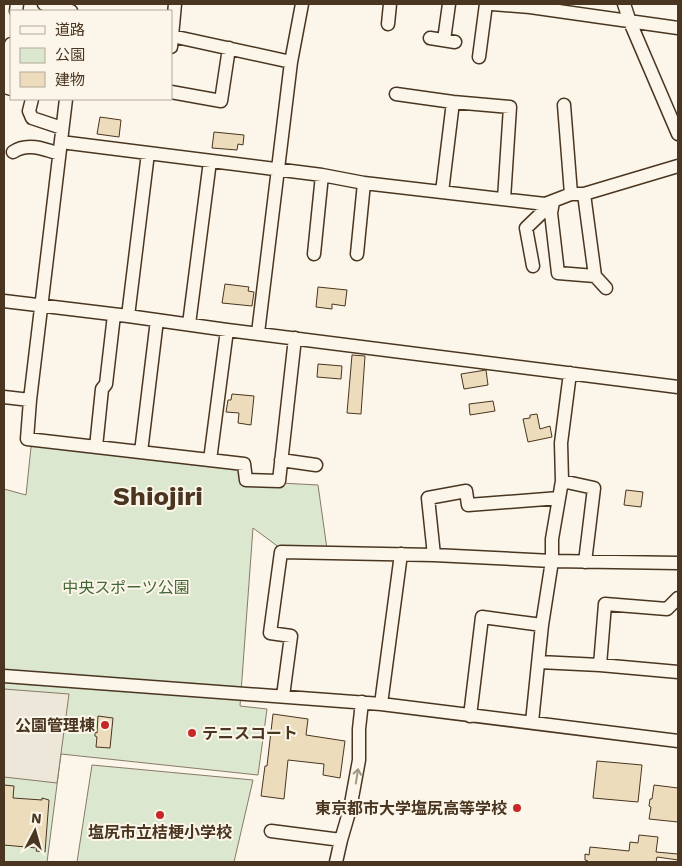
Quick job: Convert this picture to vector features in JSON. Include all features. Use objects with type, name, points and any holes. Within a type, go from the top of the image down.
[{"type":"street","points":[[44,4],[67,10]]},
{"type":"street","points":[[175,4],[172,42],[228,48],[291,62]]},
{"type":"street","points":[[258,333],[291,62],[302,4]]},
{"type":"street","points":[[388,24],[390,4]]},
{"type":"street","points":[[430,38],[449,41],[448,4]]},
{"type":"street","points":[[479,57],[486,4]]},
{"type":"street","points":[[492,4],[529,6],[678,28]]},
{"type":"street","points":[[624,4],[678,134]]},
{"type":"street","points":[[172,92],[221,101],[228,48]]},
{"type":"street","points":[[10,51],[5,87],[10,90]]},
{"type":"street","points":[[396,94],[510,107],[504,199]]},
{"type":"street","points":[[32,100],[29,111],[32,118],[62,128]]},
{"type":"street","points":[[66,100],[27,439],[244,464],[246,480],[279,481],[295,338]]},
{"type":"street","points":[[442,192],[453,102]]},
{"type":"street","points":[[564,105],[577,194],[595,276],[606,288]]},
{"type":"street","points":[[13,152],[19,148],[39,147],[148,153],[322,175],[364,183],[545,204],[678,166]]},
{"type":"street","points":[[128,316],[148,153]]},
{"type":"street","points":[[189,324],[210,161]]},
{"type":"street","points":[[314,254],[322,175]]},
{"type":"street","points":[[357,254],[364,183]]},
{"type":"street","points":[[533,266],[526,228],[553,202]]},
{"type":"street","points":[[553,202],[551,213],[558,273],[595,276]]},
{"type":"street","points":[[4,301],[678,387]]},
{"type":"street","points":[[96,447],[102,389],[106,384],[114,315]]},
{"type":"street","points":[[141,452],[157,320]]},
{"type":"street","points":[[210,460],[227,330]]},
{"type":"street","points":[[532,722],[542,625],[552,561],[552,539],[562,481],[561,443],[570,373]]},
{"type":"street","points":[[4,397],[30,400]]},
{"type":"street","points":[[281,460],[316,464]]},
{"type":"street","points":[[562,481],[594,488],[585,562]]},
{"type":"street","points":[[434,555],[428,498],[466,491],[468,504],[559,498]]},
{"type":"street","points":[[283,696],[291,636],[270,633],[281,552],[434,555],[585,562],[678,563]]},
{"type":"street","points":[[381,704],[401,554]]},
{"type":"street","points":[[600,665],[605,604],[666,608],[678,598]]},
{"type":"street","points":[[470,716],[482,617],[542,625]]},
{"type":"street","points":[[539,662],[678,672]]},
{"type":"street","points":[[4,676],[362,702],[678,741]]},
{"type":"street","points":[[336,862],[350,809],[359,760],[359,729],[362,702]]},
{"type":"street","points":[[271,831],[341,840]]},
{"type":"green space","name":"中央スポーツ公園","points":[[38,444],[239,466],[241,481],[318,485],[327,549],[280,548],[253,528],[240,706],[267,709],[258,775],[61,754],[47,862],[4,862],[4,489],[26,495],[31,447]]},
{"type":"green space","name":"塩尻市立桔梗小学校","points":[[92,765],[253,780],[234,862],[77,862]]},
{"type":"shaded area","points":[[4,689],[69,694],[57,783],[4,777]]},
{"type":"building","points":[[100,117],[121,120],[119,137],[97,134]]},
{"type":"building","points":[[214,132],[244,135],[243,145],[238,144],[237,150],[212,148]]},
{"type":"building","points":[[225,284],[249,287],[248,291],[254,292],[252,306],[222,303]]},
{"type":"building","points":[[318,287],[347,290],[345,306],[332,304],[332,309],[316,307]]},
{"type":"building","points":[[352,355],[365,356],[361,414],[347,413]]},
{"type":"building","points":[[318,364],[342,366],[341,379],[317,377]]},
{"type":"building","points":[[486,370],[488,385],[464,389],[461,374]]},
{"type":"building","points":[[232,394],[254,396],[251,425],[238,423],[239,413],[226,412],[228,400],[231,400]]},
{"type":"building","points":[[493,401],[495,411],[470,415],[469,404]]},
{"type":"building","points":[[537,414],[540,429],[550,426],[552,437],[528,442],[523,419]]},
{"type":"building","points":[[626,490],[643,492],[641,507],[624,505]]},
{"type":"building","points":[[273,714],[308,719],[306,735],[345,741],[340,778],[323,775],[324,764],[288,760],[284,799],[261,796],[265,766],[267,766]]},
{"type":"building","name":"公園管理棟","points":[[98,716],[113,718],[110,748],[96,747],[97,737],[95,732],[97,733]]},
{"type":"building","points":[[597,761],[642,765],[638,802],[593,798]]},
{"type":"building","points":[[4,785],[14,786],[13,798],[42,800],[42,798],[49,800],[45,852],[36,851],[37,848],[4,845]]},
{"type":"building","points":[[654,785],[678,788],[678,822],[649,819],[650,799],[652,799]]},
{"type":"building","points":[[639,835],[658,837],[656,852],[678,854],[678,860],[657,857],[656,862],[588,862],[585,860],[585,854],[589,855],[590,847],[629,851],[630,842],[638,843]]},
{"type":"place","name":"公園管理棟","points":[[105,725]]},
{"type":"place","name":"テニスコート","points":[[192,733]]},
{"type":"place","name":"東京都市大学塩尻高等学校","points":[[517,808]]},
{"type":"place","name":"塩尻市立桔梗小学校","points":[[160,815]]},
{"type":"district","name":"Shiojiri","points":[[158,496]]}]
